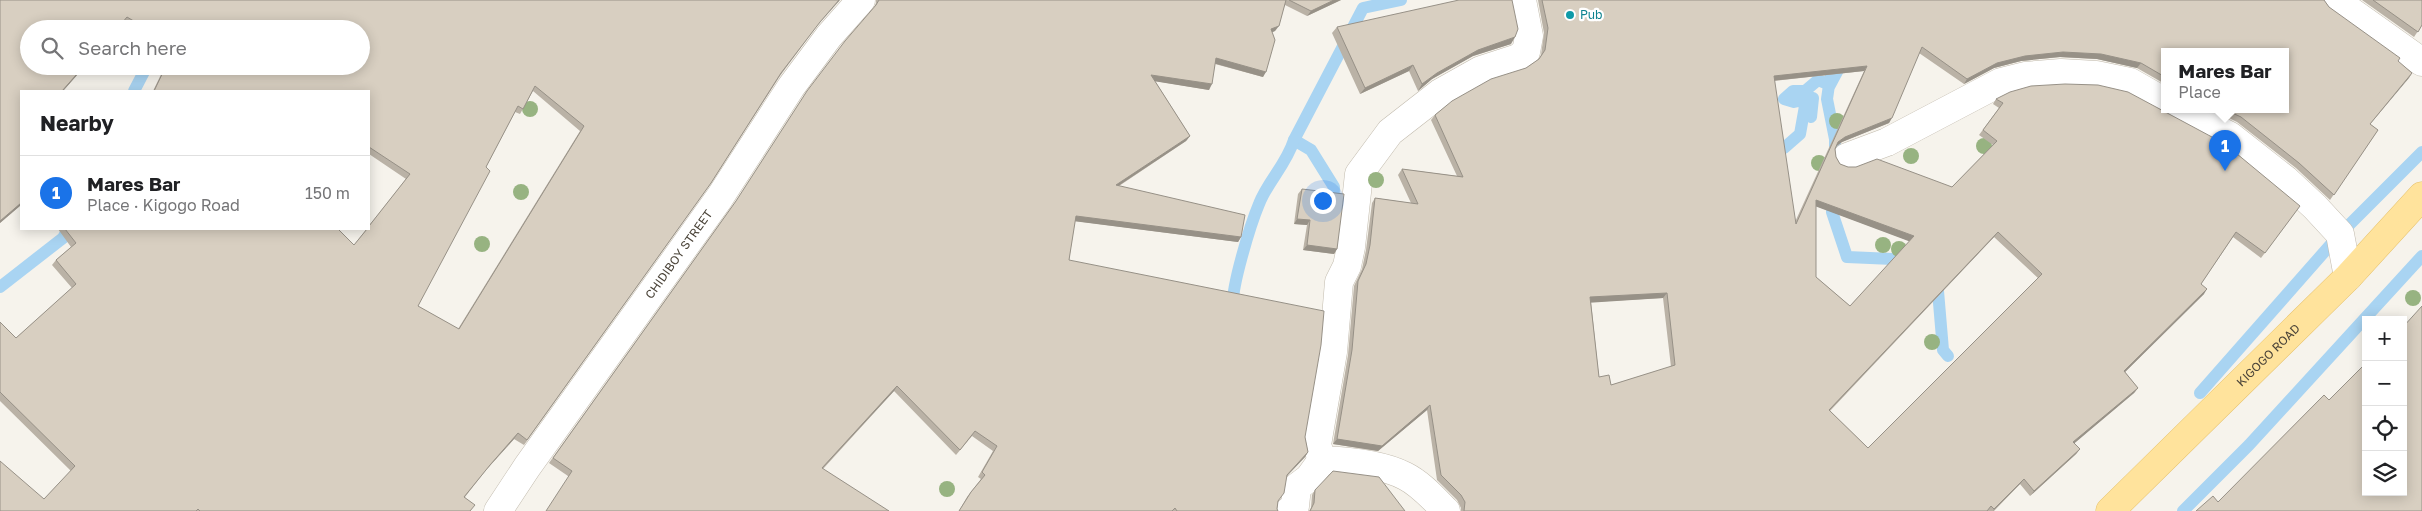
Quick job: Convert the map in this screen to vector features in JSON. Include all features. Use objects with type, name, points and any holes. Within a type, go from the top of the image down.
[{"type":"main road","name":"KIGOGO ROAD","points":[[2110,511],[2348,277],[2422,196]]},
{"type":"street","name":"CHIDIBOY STREET","points":[[498,511],[720,197],[791,87],[829,36],[861,0]]},
{"type":"street","points":[[1322,460],[1318,451],[1319,424],[1333,352],[1339,282],[1347,266],[1351,247],[1359,174],[1390,132],[1440,94],[1481,70],[1518,58],[1526,52],[1528,36],[1522,0]]},
{"type":"street","points":[[2335,0],[2422,62]]},
{"type":"street","points":[[1847,157],[1887,142],[2001,82],[2025,76],[2061,73],[2096,75],[2130,82],[2161,100]]},
{"type":"street","points":[[2185,113],[2230,136],[2286,180],[2316,207],[2340,234],[2348,277]]},
{"type":"street","points":[[1289,511],[1295,506],[1297,487],[1309,478],[1322,460]]},
{"type":"street","points":[[1322,460],[1367,466],[1405,476],[1427,492],[1446,511]]},
{"type":"building","points":[[0,0],[839,0],[781,73],[711,183],[527,440],[518,433],[464,497],[475,505],[470,511],[200,511],[198,509],[196,511],[0,511],[0,461],[44,499],[75,466],[0,392],[0,322],[16,338],[76,284],[56,260],[76,243],[66,230],[339,230],[354,245],[366,230],[370,230],[370,225],[410,174],[370,148],[370,90],[154,90],[162,75],[370,75],[370,20],[132,20],[127,17],[124,20],[20,20],[20,75],[76,75],[63,90],[20,90],[20,204],[0,221]],"holes":[[[535,86],[584,126],[459,329],[418,306],[490,171],[486,167],[518,106],[523,109]]]},
{"type":"building","points":[[879,0],[1286,0],[1279,26],[1271,29],[1275,40],[1266,72],[1216,58],[1212,84],[1151,75],[1190,136],[1116,185],[1245,215],[1241,237],[1076,216],[1069,260],[1324,311],[1321,345],[1305,437],[1308,452],[1287,475],[1284,493],[1278,501],[1278,511],[1177,511],[1175,508],[1172,511],[959,511],[985,475],[982,472],[997,446],[975,431],[960,450],[897,386],[822,468],[889,511],[546,511],[572,471],[553,458],[736,201],[807,91]]},
{"type":"building","points":[[1289,0],[1334,0],[1311,11]]},
{"type":"building","points":[[1459,0],[1512,0],[1518,29],[1515,37],[1478,50],[1437,73],[1422,84],[1413,65],[1365,88],[1337,27]]},
{"type":"building","points":[[1542,0],[2324,0],[2329,7],[2400,58],[2398,61],[2412,73],[2370,124],[2378,130],[2334,195],[2299,163],[2241,117],[2232,113],[2289,113],[2289,48],[2161,48],[2161,75],[2141,63],[2101,54],[2063,52],[2025,56],[1997,63],[1967,79],[1922,47],[1892,118],[1845,137],[1838,142],[1835,149],[1836,157],[1840,164],[1856,167],[1877,159],[1952,187],[1997,141],[1983,130],[2003,103],[1996,99],[2010,92],[2031,86],[2098,85],[2128,92],[2161,110],[2161,113],[2167,113],[2225,144],[2300,206],[2265,253],[2236,232],[2201,284],[2207,289],[2124,371],[2138,388],[2073,442],[2080,449],[2034,491],[2024,479],[1994,509],[1991,506],[1987,511],[1464,511],[1465,502],[1461,495],[1441,475],[1430,405],[1382,446],[1337,439],[1352,350],[1358,281],[1366,264],[1370,245],[1375,198],[1418,204],[1402,169],[1463,177],[1435,115],[1452,101],[1491,79],[1526,68],[1539,59],[1545,50],[1548,28]],"holes":[[[1867,66],[1796,224],[1774,76]],[[1816,200],[1914,236],[1850,306],[1816,277]],[[1998,232],[2042,274],[1868,448],[1829,410]],[[1667,293],[1675,365],[1611,385],[1609,375],[1599,377],[1590,297]]]},
{"type":"building","points":[[2373,0],[2422,0],[2422,25],[2418,32]]},
{"type":"building","points":[[1302,189],[1344,194],[1337,249],[1307,245],[1310,220],[1297,219]]},
{"type":"building","points":[[2422,306],[2422,511],[2196,511],[2213,496],[2218,502],[2324,395],[2329,400],[2362,367],[2362,496],[2407,496],[2407,323]]},
{"type":"building","points":[[1333,471],[1379,477],[1405,511],[1310,511],[1314,503],[1315,490]]},
{"type":"waterway","points":[[1233,309],[1238,272],[1246,241],[1259,204],[1291,149],[1363,8],[1401,0]]},
{"type":"waterway","points":[[1768,152],[1784,148],[1800,134],[1805,106],[1811,117],[1813,98],[1794,102],[1784,99],[1793,91],[1805,91],[1818,80],[1830,85],[1838,70],[1839,59]]},
{"type":"waterway","points":[[135,90],[142,75]]},
{"type":"waterway","points":[[1830,78],[1827,99],[1835,139],[1835,152]]},
{"type":"waterway","points":[[1294,140],[1311,150],[1334,187],[1333,209]]},
{"type":"waterway","points":[[2200,393],[2340,234],[2422,152]]},
{"type":"waterway","points":[[1833,197],[1832,212],[1847,257],[1893,259],[1909,265]]},
{"type":"waterway","points":[[0,287],[63,238],[67,230]]},
{"type":"waterway","points":[[2183,511],[2249,445],[2422,256]]},
{"type":"waterway","points":[[1932,283],[1938,291],[1943,350],[1948,356]]},
{"type":"place","name":"Pub","points":[[1570,15]]},
{"type":"place","name":"Mares Bar","points":[[2225,171]]}]
